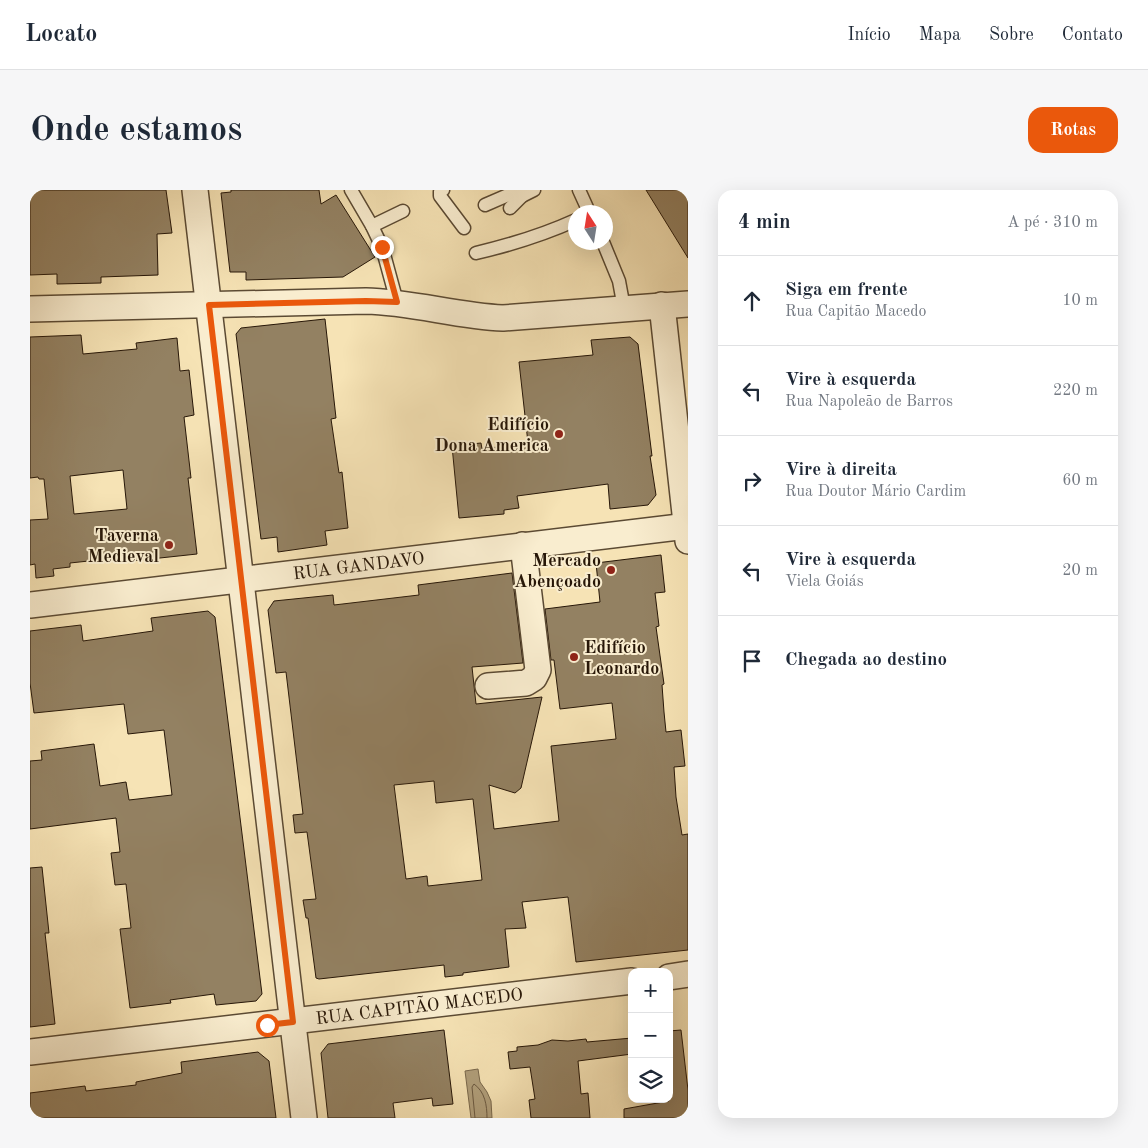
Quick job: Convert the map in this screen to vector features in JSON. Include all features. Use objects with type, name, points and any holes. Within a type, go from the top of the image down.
[{"type":"street","points":[[194,190],[304,1118]]},
{"type":"street","points":[[30,309],[366,301],[397,302],[485,317],[503,318],[688,304]]},
{"type":"street","points":[[662,305],[687,531]]},
{"type":"street","name":"RUA GANDAVO","points":[[30,605],[523,545],[687,531]]},
{"type":"street","points":[[488,686],[526,683],[534,678],[538,670],[523,545]]},
{"type":"street","points":[[673,976],[688,974]]},
{"type":"street","name":"RUA CAPITÃO MACEDO","points":[[30,1052],[628,981]]},
{"type":"lane","points":[[351,190],[382,247],[397,302]]},
{"type":"lane","points":[[443,190],[440,192],[440,196],[464,228]]},
{"type":"lane","points":[[579,190],[586,205]]},
{"type":"lane","points":[[485,205],[508,195],[528,193]]},
{"type":"lane","points":[[510,208],[528,193]]},
{"type":"lane","points":[[372,226],[403,211]]},
{"type":"lane","points":[[476,253],[506,246],[568,223]]},
{"type":"lane","points":[[606,250],[619,281],[624,308]]},
{"type":"water","points":[[478,1069],[480,1082],[491,1101],[492,1118],[471,1118],[465,1071]]},
{"type":"building","points":[[30,190],[166,190],[172,233],[157,234],[158,275],[101,277],[101,283],[57,284],[57,274],[30,275]]},
{"type":"building","points":[[231,190],[319,190],[321,204],[336,195],[375,257],[343,277],[246,280],[246,272],[230,272],[221,193],[231,192]]},
{"type":"building","points":[[646,190],[688,190],[688,258]]},
{"type":"building","points":[[325,319],[336,418],[331,419],[339,473],[342,472],[348,528],[325,531],[327,545],[278,552],[277,537],[261,539],[236,334],[241,328]]},
{"type":"building","points":[[81,335],[83,354],[137,349],[136,343],[177,338],[180,371],[189,370],[194,415],[184,417],[191,478],[188,478],[197,554],[132,561],[131,555],[98,558],[98,560],[70,563],[70,567],[53,569],[54,576],[36,578],[35,564],[30,565],[30,520],[48,519],[44,479],[39,479],[38,477],[30,478],[30,337]],"holes":[[[123,470],[127,509],[74,514],[70,476]]]},
{"type":"building","points":[[630,337],[638,344],[652,456],[650,456],[656,495],[648,505],[610,509],[608,484],[517,496],[519,508],[504,510],[504,514],[459,518],[452,446],[481,443],[482,449],[528,443],[519,362],[593,355],[591,340]]},
{"type":"building","points":[[661,555],[665,592],[655,593],[659,626],[656,627],[664,684],[662,685],[666,732],[681,730],[685,766],[674,767],[676,797],[682,835],[688,834],[688,950],[576,962],[568,897],[522,902],[526,928],[505,929],[509,967],[445,977],[444,965],[316,978],[308,918],[306,918],[303,900],[316,899],[307,832],[295,833],[293,815],[303,814],[286,672],[276,673],[268,610],[274,601],[333,595],[334,605],[419,595],[418,585],[512,573],[523,663],[472,667],[476,704],[542,697],[521,788],[515,793],[489,785],[494,829],[559,821],[551,746],[616,739],[612,703],[560,709],[554,660],[551,660],[545,609],[600,602],[596,563]],"holes":[[[434,781],[436,803],[473,799],[482,880],[428,886],[427,876],[406,879],[394,785]]]},
{"type":"building","points":[[208,611],[215,617],[262,994],[256,1001],[216,1005],[214,994],[170,1000],[171,1003],[130,1008],[120,929],[131,928],[126,884],[115,885],[111,853],[120,852],[116,818],[30,829],[30,761],[42,760],[41,751],[94,744],[100,786],[126,782],[129,800],[172,795],[164,730],[128,734],[124,704],[34,713],[30,683],[30,631],[81,625],[83,641],[153,631],[151,618]]},
{"type":"building","points":[[42,867],[49,933],[45,933],[55,1024],[30,1027],[30,868]]},
{"type":"building","points":[[444,1030],[453,1104],[433,1106],[432,1098],[393,1103],[395,1118],[328,1118],[321,1053],[328,1044]]},
{"type":"building","points":[[681,1030],[688,1090],[688,1118],[624,1118],[624,1109],[658,1103],[673,1103],[673,1031]]},
{"type":"building","points":[[628,1038],[628,1055],[578,1061],[581,1094],[588,1093],[590,1118],[531,1118],[529,1100],[535,1099],[530,1067],[510,1069],[508,1052],[517,1051],[517,1047],[538,1045],[552,1040],[586,1039],[587,1042]]},
{"type":"building","points":[[258,1052],[269,1061],[276,1118],[30,1118],[30,1093],[85,1086],[86,1091],[136,1085],[136,1082],[182,1073],[181,1062]]},
{"type":"place","name":"Edifício Dona America","points":[[559,434]]},
{"type":"place","name":"Taverna Medieval","points":[[169,545]]},
{"type":"place","name":"Mercado Abençoado","points":[[611,570]]},
{"type":"place","name":"Edifício Leonardo","points":[[574,657]]},
{"type":"route","points":[[267,1025],[293,1022],[209,305],[397,302],[382,247]]}]
